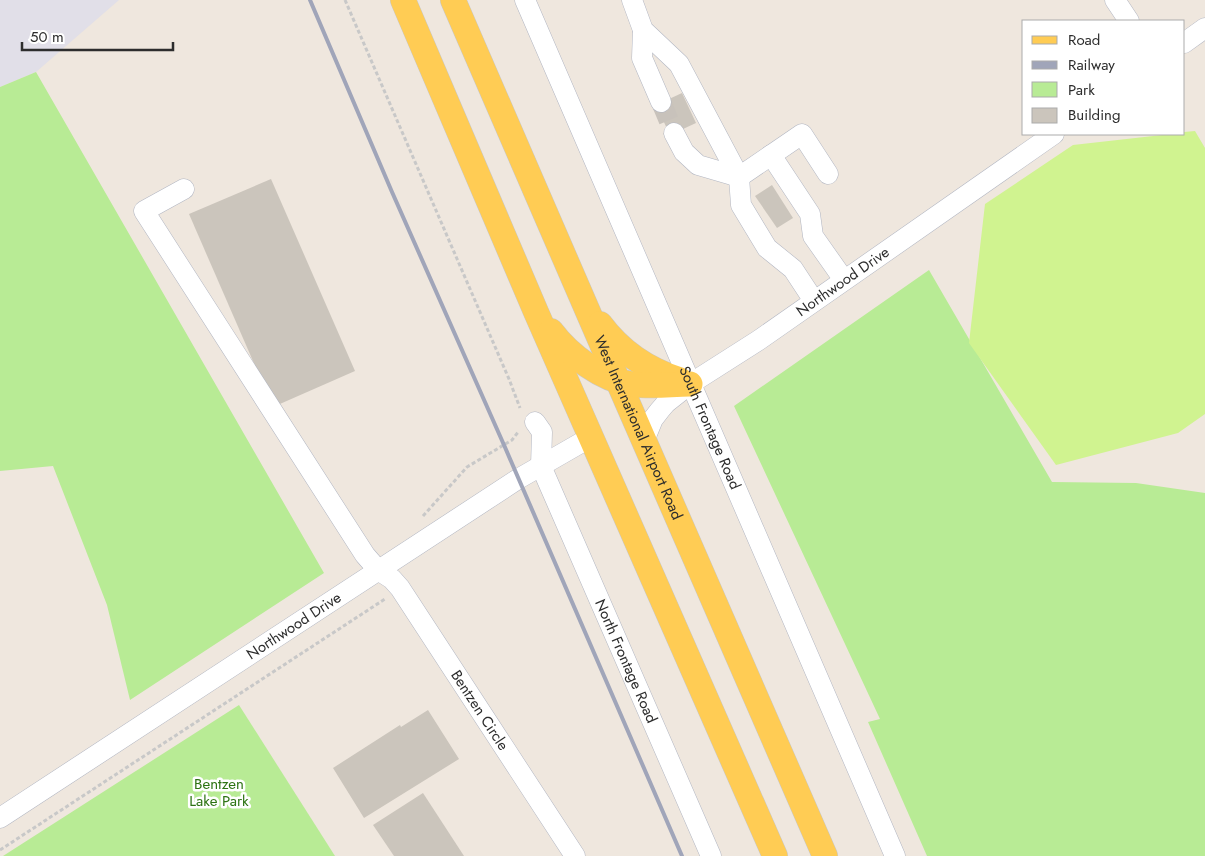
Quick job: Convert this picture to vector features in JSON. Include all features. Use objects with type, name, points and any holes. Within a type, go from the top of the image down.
[{"type":"main road","points":[[403,0],[536,312],[775,856]]},
{"type":"main road","name":"West International Airport Road","points":[[453,0],[826,856]]},
{"type":"main road","points":[[574,280],[597,319],[612,339],[622,348],[653,369],[690,384]]},
{"type":"main road","points":[[536,312],[556,338],[575,356],[596,370],[618,381],[648,385],[690,384]]},
{"type":"street","name":"South Frontage Road","points":[[525,0],[895,856]]},
{"type":"street","points":[[632,0],[643,30],[642,58],[661,102]]},
{"type":"street","points":[[1115,0],[1128,20]]},
{"type":"street","points":[[1185,42],[1205,28]]},
{"type":"street","points":[[643,30],[679,64],[739,177],[741,205],[767,248],[793,269],[814,301]]},
{"type":"street","points":[[674,133],[684,152],[698,165],[739,177]]},
{"type":"street","points":[[739,177],[802,134],[828,174]]},
{"type":"street","name":"Northwood Drive","points":[[644,440],[653,419],[660,410],[690,384],[738,354],[1053,135]]},
{"type":"street","points":[[771,155],[810,214],[813,236],[844,280]]},
{"type":"street","name":"Bentzen Circle","points":[[184,190],[144,211],[365,555],[378,570],[392,579],[400,588],[574,856]]},
{"type":"street","points":[[526,421],[542,432],[541,466]]},
{"type":"street","name":"Northwood Drive","points":[[0,818],[518,479],[591,437]]},
{"type":"street","name":"North Frontage Road","points":[[541,466],[711,856]]},
{"type":"path","points":[[345,0],[526,421],[512,440],[467,467],[422,517]]},
{"type":"path","points":[[0,850],[400,588]]},
{"type":"shaded area","points":[[0,0],[119,0],[36,72],[0,87]]},
{"type":"green space","points":[[36,72],[324,573],[130,700],[107,605],[53,466],[0,471],[0,87]]},
{"type":"green space","points":[[1195,131],[1205,148],[1205,414],[1178,433],[1056,465],[969,343],[985,204],[1073,145],[1162,135],[1185,135],[1185,132]]},
{"type":"green space","points":[[929,270],[1052,482],[1136,483],[1205,493],[1205,856],[927,856],[868,722],[880,719],[734,406]]},
{"type":"green space","name":"Bentzen Lake Park","points":[[239,705],[335,856],[3,856]]},
{"type":"building","points":[[682,93],[696,123],[670,135],[656,105]]},
{"type":"building","points":[[271,179],[355,371],[273,407],[189,214]]},
{"type":"building","points":[[772,185],[793,218],[777,228],[755,196]]},
{"type":"building","points":[[428,710],[459,759],[364,818],[333,768],[400,725],[401,727]]},
{"type":"building","points":[[423,793],[464,856],[394,856],[373,825]]},
{"type":"tunnel","points":[[661,102],[674,133]]},
{"type":"railway","points":[[310,0],[682,856]]}]
